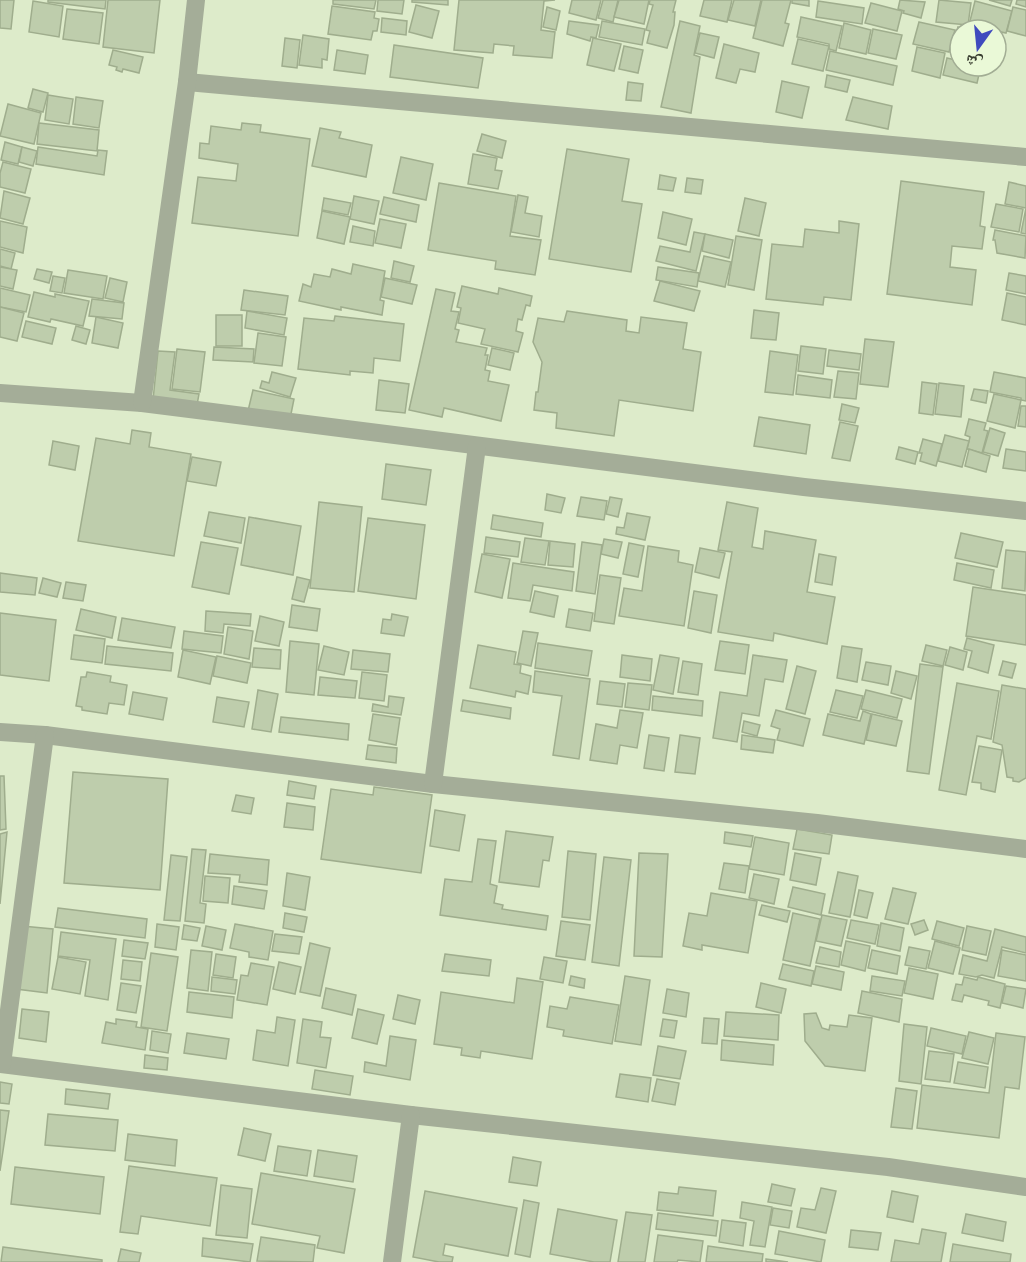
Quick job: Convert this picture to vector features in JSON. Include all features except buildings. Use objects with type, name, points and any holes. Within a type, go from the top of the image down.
[{"type":"street","points":[[142,403],[187,82],[196,0]]},
{"type":"street","points":[[187,82],[1026,157]]},
{"type":"street","points":[[0,393],[142,403],[792,486],[1026,512]]},
{"type":"street","points":[[433,784],[477,446]]},
{"type":"street","points":[[0,732],[45,735],[433,784],[818,823],[1026,849]]},
{"type":"street","points":[[45,735],[1,1064],[411,1115],[888,1167],[1026,1187]]},
{"type":"street","points":[[393,1262],[411,1115]]}]
